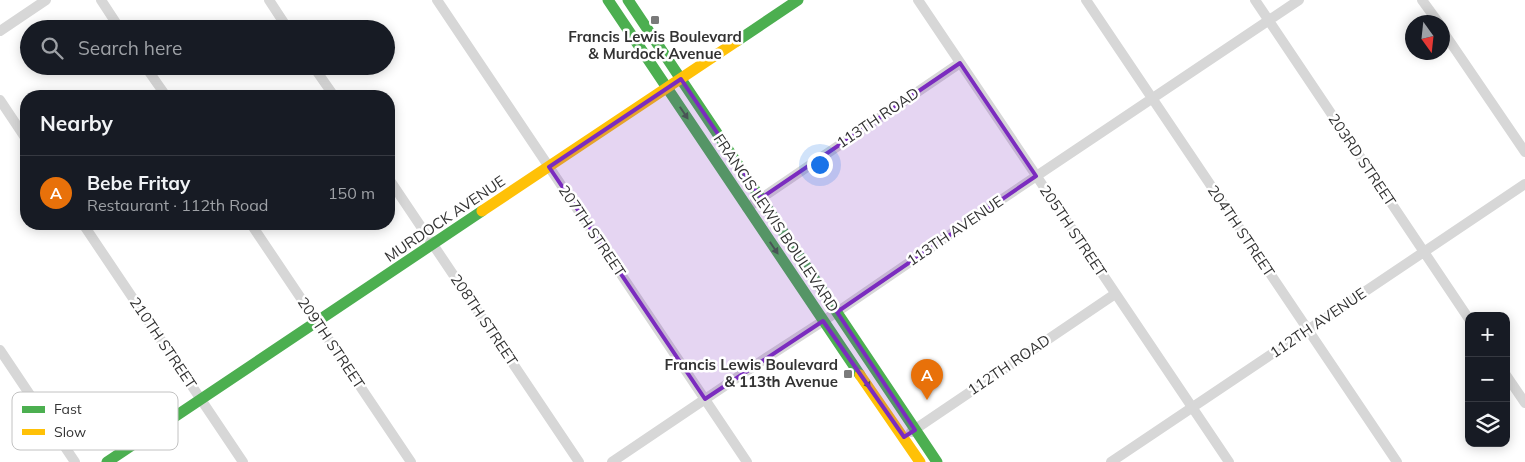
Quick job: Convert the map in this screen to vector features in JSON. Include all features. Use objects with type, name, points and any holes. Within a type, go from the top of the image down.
[{"type":"main road","name":"FRANCIS LEWIS BOULEVARD","points":[[608,0],[920,462]]},
{"type":"main road","name":"FRANCIS LEWIS BOULEVARD","points":[[628,0],[937,462]]},
{"type":"main road","name":"MURDOCK AVENUE","points":[[178,416],[798,0]]},
{"type":"main road","name":"MURDOCK AVENUE","points":[[107,462],[125,450]]},
{"type":"street","points":[[0,31],[46,0]]},
{"type":"street","points":[[101,0],[114,20]]},
{"type":"street","points":[[269,0],[282,20]]},
{"type":"street","name":"207TH STREET","points":[[437,0],[748,462]]},
{"type":"street","name":"205TH STREET","points":[[918,0],[1229,462]]},
{"type":"street","name":"204TH STREET","points":[[1086,0],[1397,462]]},
{"type":"street","name":"203RD STREET","points":[[1254,0],[1465,313]]},
{"type":"street","name":"113TH AVENUE","points":[[612,462],[1299,0]]},
{"type":"street","points":[[1422,0],[1433,15]]},
{"type":"street","points":[[1450,42],[1525,152]]},
{"type":"street","name":"113TH ROAD","points":[[747,208],[960,63]]},
{"type":"street","points":[[151,75],[162,90]]},
{"type":"street","points":[[320,75],[330,90]]},
{"type":"street","points":[[0,100],[20,130]]},
{"type":"street","name":"112TH AVENUE","points":[[1111,462],[1525,184]]},
{"type":"street","name":"208TH STREET","points":[[395,188],[579,462]]},
{"type":"street","name":"210TH STREET","points":[[87,230],[243,462]]},
{"type":"street","name":"209TH STREET","points":[[255,230],[411,462]]},
{"type":"street","name":"112TH ROAD","points":[[904,437],[1115,294]]},
{"type":"street","points":[[0,350],[28,392]]},
{"type":"street","points":[[1510,381],[1525,403]]},
{"type":"street","points":[[67,450],[75,462]]},
{"type":"highlighted area","points":[[960,63],[1036,176],[837,312],[915,430],[904,437],[823,321],[705,399],[549,167],[681,79],[761,198]]},
{"type":"traffic: fast","points":[[608,0],[860,375]]},
{"type":"traffic: fast","points":[[628,0],[937,462]]},
{"type":"traffic: fast","points":[[737,41],[798,0]]},
{"type":"traffic: fast","points":[[178,414],[482,211]]},
{"type":"traffic: fast","points":[[107,462],[125,450]]},
{"type":"traffic: slow","points":[[482,211],[737,41]]},
{"type":"traffic: slow","points":[[860,375],[920,462]]},
{"type":"place","name":"Francis Lewis Boulevard & Murdock Avenue","points":[[655,20]]},
{"type":"place","name":"Francis Lewis Boulevard & 113th Avenue","points":[[848,374]]},
{"type":"place","name":"Bebe Fritay","points":[[927,400]]}]
